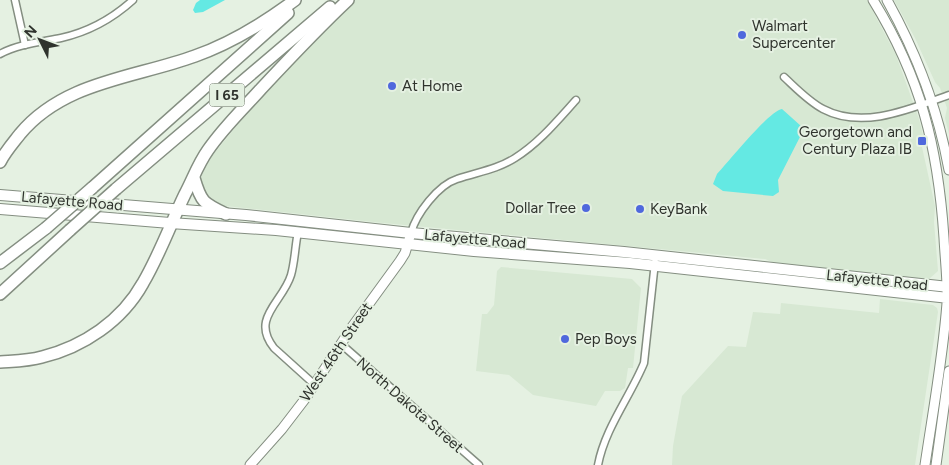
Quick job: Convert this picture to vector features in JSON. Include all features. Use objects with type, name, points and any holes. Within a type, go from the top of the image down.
[{"type":"highway","points":[[0,162],[29,124],[62,99],[89,87],[176,62],[210,50],[254,28],[295,0]]},
{"type":"highway","name":"I 65","points":[[0,263],[46,228],[303,0]]},
{"type":"highway","name":"I 65","points":[[0,294],[70,230],[338,0]]},
{"type":"highway","points":[[0,362],[38,358],[77,345],[105,327],[124,309],[141,287],[202,158],[222,132],[302,45],[348,0]]},
{"type":"highway","points":[[194,178],[197,191],[204,202],[226,214]]},
{"type":"main road","points":[[874,0],[899,46],[922,105],[939,178],[948,293],[925,465]]},
{"type":"main road","points":[[887,0],[910,44],[932,101],[940,125],[949,170]]},
{"type":"main road","name":"Lafayette Road","points":[[0,195],[226,214],[656,255],[948,293]]},
{"type":"main road","name":"Lafayette Road","points":[[0,209],[298,232],[573,260],[580,259],[948,293]]},
{"type":"main road","name":"West 46th Street","points":[[250,465],[282,429],[315,385],[340,344],[400,261],[411,233]]},
{"type":"main road","points":[[936,465],[949,371]]},
{"type":"main road","points":[[930,429],[941,430]]},
{"type":"street","points":[[15,0],[25,45]]},
{"type":"street","points":[[0,54],[10,49],[63,38],[85,31],[108,19],[133,0]]},
{"type":"street","points":[[784,77],[816,105],[829,112],[845,116],[874,117],[897,113],[949,95]]},
{"type":"street","points":[[411,233],[422,210],[442,188],[457,179],[487,171],[533,146],[576,100]]},
{"type":"street","points":[[298,232],[291,274],[286,286],[269,312],[265,332],[268,342],[315,385]]},
{"type":"street","points":[[598,465],[609,432],[644,363],[656,255]]},
{"type":"street","name":"North Dakota Street","points":[[340,344],[479,465]]},
{"type":"shaded area","points":[[354,0],[867,0],[896,55],[919,119],[923,135],[922,147],[935,206],[934,222],[938,271],[929,279],[876,276],[779,265],[765,259],[383,223],[216,205],[205,196],[200,181],[205,167],[212,156],[248,112],[331,22]]},
{"type":"shaded area","points":[[894,0],[949,0],[949,134],[945,118],[947,108],[940,88],[935,82],[915,38]]},
{"type":"shaded area","points":[[501,267],[632,279],[641,288],[633,368],[628,368],[625,388],[620,391],[605,391],[596,406],[533,395],[509,375],[476,371],[482,314],[487,314],[494,305],[497,271]]},
{"type":"shaded area","points":[[880,299],[933,305],[937,308],[938,312],[915,465],[672,465],[673,446],[682,396],[728,346],[746,347],[753,312],[780,314],[781,303],[879,313]]},
{"type":"water","points":[[200,0],[225,0],[203,12],[195,13],[193,10],[196,3]]},
{"type":"water","points":[[782,109],[801,126],[802,133],[778,180],[779,192],[773,196],[723,191],[713,184],[717,174],[749,137],[768,118]]},
{"type":"place","name":"Walmart Supercenter","points":[[742,35]]},
{"type":"place","name":"At Home","points":[[392,86]]},
{"type":"place","name":"Georgetown and Century Plaza IB","points":[[922,141]]},
{"type":"place","name":"Dollar Tree","points":[[586,208]]},
{"type":"place","name":"KeyBank","points":[[640,209]]},
{"type":"place","name":"Pep Boys","points":[[565,339]]}]
